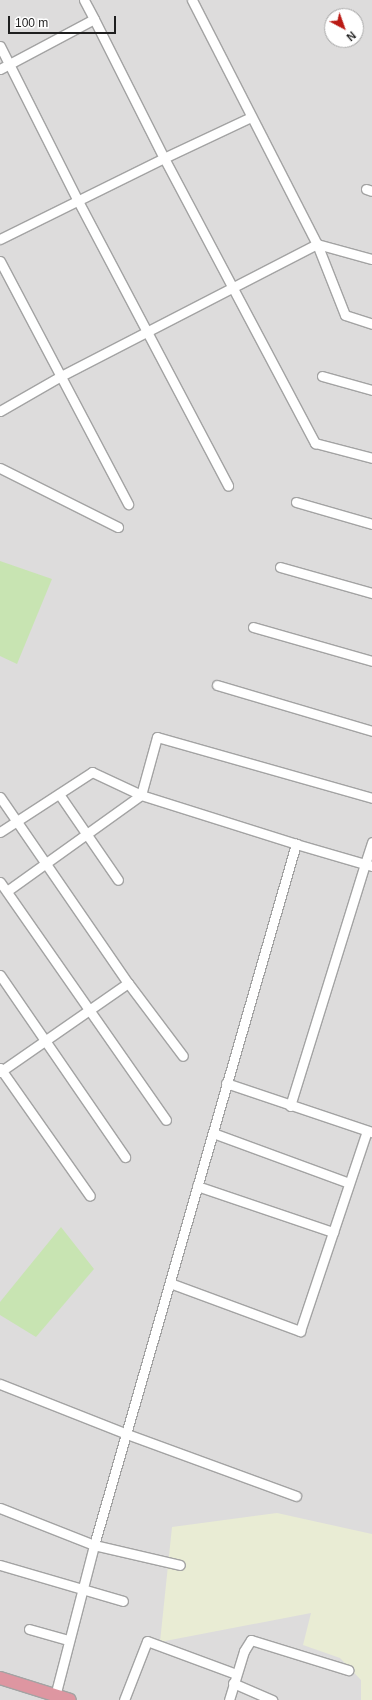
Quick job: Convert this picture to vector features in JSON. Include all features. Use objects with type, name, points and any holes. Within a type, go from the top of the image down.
[{"type":"highway","points":[[0,1678],[55,1698],[70,1700]]},
{"type":"street","points":[[84,0],[164,158],[315,443],[372,458]]},
{"type":"street","points":[[192,0],[317,244],[345,316],[372,324]]},
{"type":"street","points":[[0,69],[94,18]]},
{"type":"street","points":[[0,46],[77,199],[228,486]]},
{"type":"street","points":[[0,239],[77,199],[251,117]]},
{"type":"street","points":[[0,411],[61,376],[317,244],[372,259]]},
{"type":"street","points":[[0,261],[128,504]]},
{"type":"street","points":[[322,376],[372,390]]},
{"type":"street","points":[[0,468],[118,527]]},
{"type":"street","points":[[296,502],[372,524]]},
{"type":"street","points":[[280,567],[372,593]]},
{"type":"street","points":[[252,627],[372,661]]},
{"type":"street","points":[[217,685],[372,731]]},
{"type":"street","points":[[7,891],[47,864],[141,795],[157,737],[372,798]]},
{"type":"street","points":[[0,832],[92,772],[141,795],[296,844],[369,865]]},
{"type":"street","points":[[59,794],[118,880]]},
{"type":"street","points":[[0,796],[128,983],[183,1056]]},
{"type":"street","points":[[290,1106],[369,865],[372,842]]},
{"type":"street","points":[[55,1698],[68,1640],[83,1590],[94,1545],[296,844]]},
{"type":"street","points":[[0,882],[88,1011],[166,1120]]},
{"type":"street","points":[[0,975],[125,1157]]},
{"type":"street","points":[[90,1196],[1,1070],[46,1042],[128,983]]},
{"type":"street","points":[[170,1283],[300,1331],[349,1183],[370,1132],[226,1083]]},
{"type":"street","points":[[213,1133],[349,1183]]},
{"type":"street","points":[[197,1186],[333,1232]]},
{"type":"street","points":[[0,1384],[127,1434],[296,1496]]},
{"type":"street","points":[[0,1508],[94,1545],[180,1565]]},
{"type":"street","points":[[0,1565],[123,1601]]},
{"type":"street","points":[[29,1629],[68,1640]]},
{"type":"street","points":[[229,1700],[244,1651],[251,1640],[348,1670]]},
{"type":"street","points":[[124,1700],[147,1641],[235,1679],[272,1700]]},
{"type":"shaded area","points":[[0,0],[372,0],[372,1700],[0,1700]]},
{"type":"green space","points":[[0,561],[52,579],[17,664],[0,656]]},
{"type":"green space","points":[[61,1227],[94,1269],[36,1337],[0,1315],[0,1302]]},
{"type":"green space","points":[[277,1513],[372,1534],[372,1700],[361,1700],[361,1680],[340,1658],[303,1645],[311,1613],[160,1642],[172,1527]]}]
